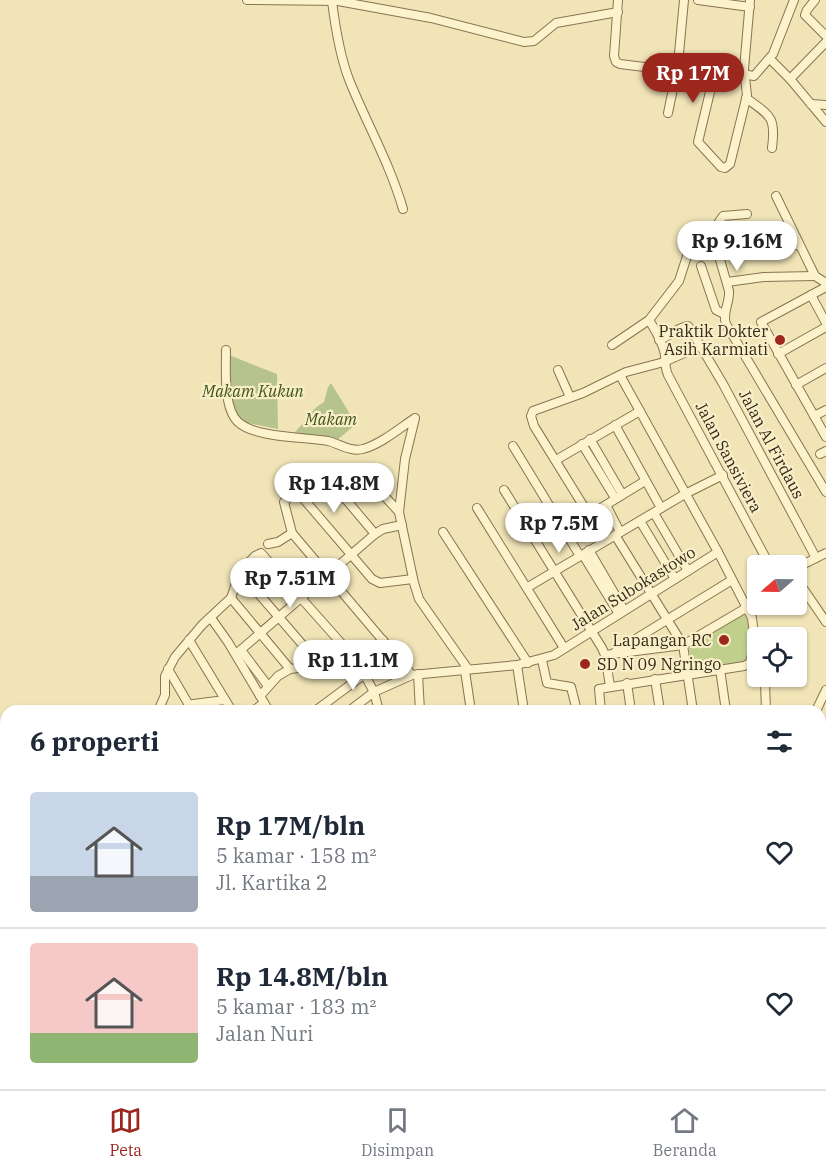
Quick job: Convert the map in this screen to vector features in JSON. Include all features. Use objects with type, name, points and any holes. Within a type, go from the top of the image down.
[{"type":"street","points":[[247,0],[318,2],[328,0],[431,18],[524,42],[534,41],[556,23],[618,12]]},
{"type":"street","points":[[328,0],[350,81],[389,168],[403,208]]},
{"type":"street","points":[[618,0],[614,56],[616,62],[753,76],[772,61],[794,0]]},
{"type":"street","points":[[668,113],[678,68],[684,0]]},
{"type":"street","points":[[698,0],[750,3],[744,75],[746,98],[729,166],[721,167],[698,142],[715,71]]},
{"type":"street","points":[[815,0],[805,15],[826,36]]},
{"type":"street","points":[[790,79],[826,42]]},
{"type":"street","points":[[772,61],[826,122]]},
{"type":"street","points":[[746,98],[773,123],[775,129],[772,148]]},
{"type":"street","points":[[811,104],[826,105]]},
{"type":"street","points":[[776,196],[814,276],[826,285],[761,322],[826,437]]},
{"type":"street","points":[[612,345],[649,320],[679,281],[690,247],[712,232],[723,216],[747,213]]},
{"type":"street","points":[[712,232],[727,282],[729,298],[724,316]]},
{"type":"street","points":[[718,250],[794,234]]},
{"type":"street","points":[[718,250],[799,245]]},
{"type":"street","points":[[701,266],[716,310],[724,316],[826,492]]},
{"type":"street","points":[[727,282],[764,277],[814,276]]},
{"type":"street","points":[[778,354],[826,325],[811,295]]},
{"type":"street","name":"Jalan Sansiviera","points":[[649,320],[659,340],[665,357],[664,362],[675,389],[764,555]]},
{"type":"street","name":"Jalan Al Firdaus","points":[[659,340],[678,328],[688,326],[723,384],[816,558]]},
{"type":"street","points":[[590,515],[534,426],[531,413],[626,372],[664,362],[700,346]]},
{"type":"street","points":[[226,350],[228,400],[237,421],[249,428],[282,436],[331,442],[354,450],[377,443],[415,418],[408,440],[399,512],[419,598],[467,670],[470,705]]},
{"type":"street","points":[[796,385],[826,368]]},
{"type":"street","points":[[558,370],[570,397]]},
{"type":"street","points":[[600,705],[598,690],[610,686],[744,666],[752,659],[755,635],[752,618],[718,552],[621,377]]},
{"type":"street","points":[[814,416],[826,410]]},
{"type":"street","points":[[556,460],[640,411]]},
{"type":"street","points":[[615,425],[688,571]]},
{"type":"street","points":[[590,439],[619,496]]},
{"type":"street","points":[[582,444],[619,496]]},
{"type":"street","points":[[513,446],[565,530],[584,554],[622,612]]},
{"type":"street","points":[[375,534],[320,471],[284,502],[292,533],[382,640],[415,675],[419,705]]},
{"type":"street","points":[[528,587],[685,494],[723,475]]},
{"type":"street","points":[[565,530],[645,481]]},
{"type":"street","points":[[377,488],[399,512]]},
{"type":"street","points":[[296,490],[351,556],[376,582],[413,579]]},
{"type":"street","points":[[504,490],[592,632],[609,654],[610,686]]},
{"type":"street","points":[[606,505],[618,533],[651,594],[683,645],[692,705]]},
{"type":"street","points":[[477,508],[564,648]]},
{"type":"street","points":[[640,521],[675,579]]},
{"type":"street","points":[[238,652],[375,534],[383,529],[402,525]]},
{"type":"street","points":[[442,532],[528,663]]},
{"type":"street","points":[[268,544],[278,542],[292,533]]},
{"type":"street","name":"Jalan Subokastowo","points":[[356,705],[374,692],[415,675],[517,665],[542,660],[592,632],[718,552]]},
{"type":"street","points":[[161,705],[165,695],[165,679],[175,657],[231,598],[240,572],[255,556],[261,553],[357,661],[374,692],[377,705]]},
{"type":"street","points":[[807,562],[826,553]]},
{"type":"street","points":[[240,572],[320,665]]},
{"type":"street","points":[[609,654],[732,580]]},
{"type":"street","points":[[807,594],[826,622]]},
{"type":"street","points":[[231,598],[290,669]]},
{"type":"street","points":[[609,654],[683,645],[746,608]]},
{"type":"street","points":[[211,618],[268,687]]},
{"type":"street","points":[[189,640],[228,705]]},
{"type":"street","points":[[265,704],[268,687],[278,676],[290,669],[357,661],[382,640]]},
{"type":"street","points":[[238,652],[265,704]]},
{"type":"street","points":[[542,660],[548,683],[571,687],[576,705]]},
{"type":"street","points":[[517,665],[523,705]]},
{"type":"street","points":[[168,669],[186,705]]},
{"type":"street","points":[[720,669],[725,705]]},
{"type":"street","points":[[325,705],[365,674]]},
{"type":"street","points":[[655,679],[659,705]]},
{"type":"street","points":[[627,684],[630,705]]},
{"type":"street","points":[[765,687],[766,705]]},
{"type":"street","points":[[819,705],[826,690]]},
{"type":"street","points":[[201,705],[225,700]]},
{"type":"green space","name":"Makam Kukun","points":[[229,355],[277,374],[278,429],[242,422],[237,415],[232,399]]},
{"type":"green space","name":"Makam","points":[[331,383],[356,424],[336,441],[293,434],[324,402]]},
{"type":"green space","name":"Lapangan RC","points":[[745,614],[749,627],[747,627],[747,662],[693,668],[688,644]]},
{"type":"place","name":"Praktik Dokter Asih Karmiati","points":[[780,340]]},
{"type":"place","name":"Lapangan RC","points":[[724,640]]},
{"type":"place","name":"SD N 09 Ngringo","points":[[585,664]]}]
